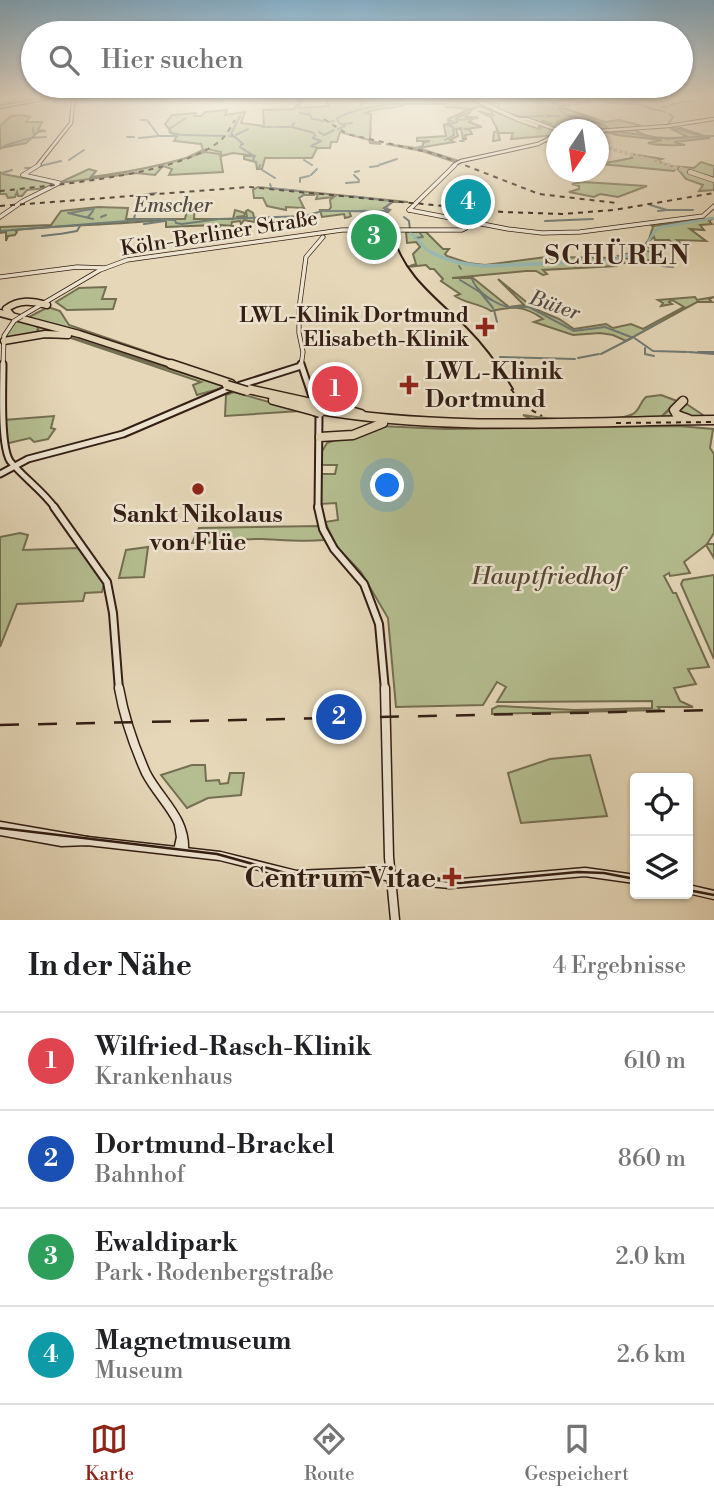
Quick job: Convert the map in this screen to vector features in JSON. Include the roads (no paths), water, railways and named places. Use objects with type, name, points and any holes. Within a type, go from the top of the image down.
[{"type":"highway","points":[[691,172],[714,179]]},
{"type":"highway","points":[[0,313],[21,301],[44,305],[55,300]]},
{"type":"highway","points":[[17,318],[6,310],[12,304],[26,301],[44,305]]},
{"type":"highway","points":[[0,313],[249,390],[388,422]]},
{"type":"highway","points":[[0,313],[229,384]]},
{"type":"highway","points":[[4,340],[34,334],[39,328],[33,323]]},
{"type":"highway","points":[[4,340],[51,334],[78,336]]},
{"type":"highway","points":[[249,390],[316,406],[353,423],[354,430],[345,434],[320,436]]},
{"type":"highway","points":[[646,421],[662,416],[682,400],[675,407],[675,412],[683,418],[709,422]]},
{"type":"highway","points":[[316,406],[331,404],[388,422]]},
{"type":"highway","points":[[336,416],[388,422],[709,422]]},
{"type":"highway","points":[[320,436],[353,435],[373,425],[388,422]]},
{"type":"highway","points":[[531,424],[709,422]]},
{"type":"highway","points":[[319,447],[323,440],[331,437]]},
{"type":"main road","points":[[0,217],[25,200],[58,184],[56,181],[42,181],[23,175],[40,164],[59,140]]},
{"type":"main road","points":[[546,140],[459,162],[409,210],[510,230],[557,233],[703,216],[714,206]]},
{"type":"main road","name":"Köln-Berliner Straße","points":[[55,300],[104,269],[138,258],[350,230],[422,231],[466,223]]},
{"type":"main road","points":[[321,234],[306,257],[299,312],[298,365],[316,406],[320,436],[317,504],[323,529],[334,549],[364,584],[373,602],[379,624],[387,720],[391,876],[395,920]]},
{"type":"main road","points":[[0,277],[92,266],[104,269]]},
{"type":"main road","points":[[44,305],[17,318],[5,329],[2,433],[7,459],[49,500],[107,582],[111,597],[116,670],[125,718],[146,774],[185,831],[181,851]]},
{"type":"main road","points":[[0,474],[33,457],[123,434],[224,390],[298,365]]},
{"type":"main road","points":[[0,826],[62,842],[87,841],[226,857],[285,874],[366,872],[450,884],[585,872],[630,879]]},
{"type":"main road","points":[[0,831],[42,836]]},
{"type":"main road","points":[[693,891],[714,895]]},
{"type":"waterway","points":[[6,145],[24,140]]},
{"type":"waterway","points":[[238,140],[243,144],[241,145]]},
{"type":"waterway","points":[[316,147],[311,146],[321,141],[318,140]]},
{"type":"waterway","points":[[0,149],[5,146]]},
{"type":"waterway","points":[[240,147],[254,156]]},
{"type":"waterway","points":[[417,148],[423,147]]},
{"type":"waterway","points":[[69,160],[84,150]]},
{"type":"waterway","points":[[254,157],[253,161],[256,163]]},
{"type":"waterway","points":[[379,165],[397,159]]},
{"type":"waterway","points":[[304,160],[312,165]]},
{"type":"waterway","points":[[40,166],[61,161]]},
{"type":"waterway","points":[[260,165],[259,168],[275,178]]},
{"type":"waterway","points":[[370,167],[378,166]]},
{"type":"waterway","points":[[25,168],[32,168]]},
{"type":"waterway","points":[[311,175],[317,169]]},
{"type":"waterway","points":[[2,173],[12,170]]},
{"type":"waterway","points":[[355,172],[359,171]]},
{"type":"waterway","points":[[354,175],[359,180]]},
{"type":"waterway","points":[[300,182],[300,178],[309,176]]},
{"type":"waterway","points":[[346,183],[359,182]]},
{"type":"waterway","points":[[270,188],[300,191]]},
{"type":"waterway","points":[[141,195],[156,193]]},
{"type":"waterway","points":[[349,196],[391,201]]},
{"type":"waterway","points":[[385,209],[391,202]]},
{"type":"waterway","points":[[134,219],[137,205]]},
{"type":"waterway","points":[[650,205],[667,210]]},
{"type":"waterway","points":[[70,213],[94,209]]},
{"type":"waterway","points":[[658,211],[667,210]]},
{"type":"waterway","points":[[667,210],[693,210]]},
{"type":"waterway","points":[[88,217],[93,211]]},
{"type":"waterway","name":"Emscher","points":[[0,231],[153,219],[175,220],[176,223],[182,224],[219,219],[305,216],[322,211],[389,211]]},
{"type":"waterway","points":[[68,213],[93,219]]},
{"type":"waterway","points":[[101,217],[106,215]]},
{"type":"waterway","name":"Emscher","points":[[404,217],[409,221],[410,230]]},
{"type":"waterway","name":"Emscher","points":[[633,254],[643,251],[654,232],[661,227],[714,218]]},
{"type":"waterway","points":[[545,221],[593,219]]},
{"type":"waterway","name":"Emscher","points":[[144,224],[165,221]]},
{"type":"waterway","points":[[60,234],[77,231],[80,226]]},
{"type":"waterway","name":"Emscher","points":[[410,232],[434,254]]},
{"type":"waterway","points":[[415,238],[423,237],[419,232]]},
{"type":"waterway","points":[[42,236],[59,234]]},
{"type":"waterway","points":[[643,250],[655,253]]},
{"type":"waterway","name":"Emscher","points":[[431,252],[457,262],[484,266],[611,261],[638,252]]},
{"type":"waterway","points":[[643,265],[656,259]]},
{"type":"waterway","points":[[662,266],[673,267]]},
{"type":"waterway","name":"Büter","points":[[472,279],[487,297],[509,307]]},
{"type":"waterway","points":[[460,280],[479,291]]},
{"type":"waterway","name":"Büter","points":[[480,292],[491,300]]},
{"type":"waterway","points":[[480,292],[493,308]]},
{"type":"waterway","name":"Büter","points":[[510,307],[529,307],[574,331],[605,327],[631,337]]},
{"type":"waterway","points":[[494,310],[497,322]]},
{"type":"waterway","points":[[635,336],[662,321]]},
{"type":"waterway","name":"Büter","points":[[633,337],[653,351],[687,352]]},
{"type":"waterway","points":[[601,354],[632,338]]},
{"type":"waterway","points":[[645,348],[645,354],[654,356]]},
{"type":"waterway","name":"Büter","points":[[689,352],[714,354]]},
{"type":"waterway","name":"Büter","points":[[698,352],[714,352]]},
{"type":"waterway","points":[[578,358],[599,354]]},
{"type":"waterway","points":[[500,357],[575,359]]},
{"type":"tunnel","points":[[609,148],[672,166]]},
{"type":"tunnel","points":[[666,165],[691,172]]},
{"type":"tram line","points":[[393,235],[398,250],[414,275],[480,342],[513,389]]},
{"type":"tram line","points":[[0,828],[217,854],[289,874],[374,872],[460,883],[578,872],[630,878]]},
{"type":"tram line","points":[[693,891],[714,895]]},
{"type":"railway","points":[[0,191],[84,181],[150,169],[205,151],[220,140]]},
{"type":"railway","points":[[373,140],[436,154],[539,194],[617,203]]},
{"type":"railway","points":[[0,206],[249,187],[504,212],[562,214],[614,210],[714,193]]},
{"type":"railway","points":[[511,389],[523,405],[542,416]]},
{"type":"railway","points":[[616,423],[714,422]]},
{"type":"railway","points":[[0,725],[714,710]]},
{"type":"place","name":"Magnetmuseum","points":[[468,202]]},
{"type":"place","name":"Ewaldipark","points":[[374,237]]},
{"type":"place","name":"LWL-Klinik Dortmund Elisabeth-Klinik","points":[[485,327]]},
{"type":"place","name":"LWL-Klinik Dortmund","points":[[409,385]]},
{"type":"place","name":"Wilfried-Rasch-Klinik","points":[[335,389]]},
{"type":"place","name":"Sankt Nikolaus von Flüe","points":[[198,489]]},
{"type":"place","name":"Dortmund-Brackel","points":[[339,717]]},
{"type":"place","name":"Centrum Vitae","points":[[452,877]]},
{"type":"district","name":"SCHÜREN","points":[[618,255]]},
{"type":"park label","name":"Hauptfriedhof","points":[[547,576]]}]
